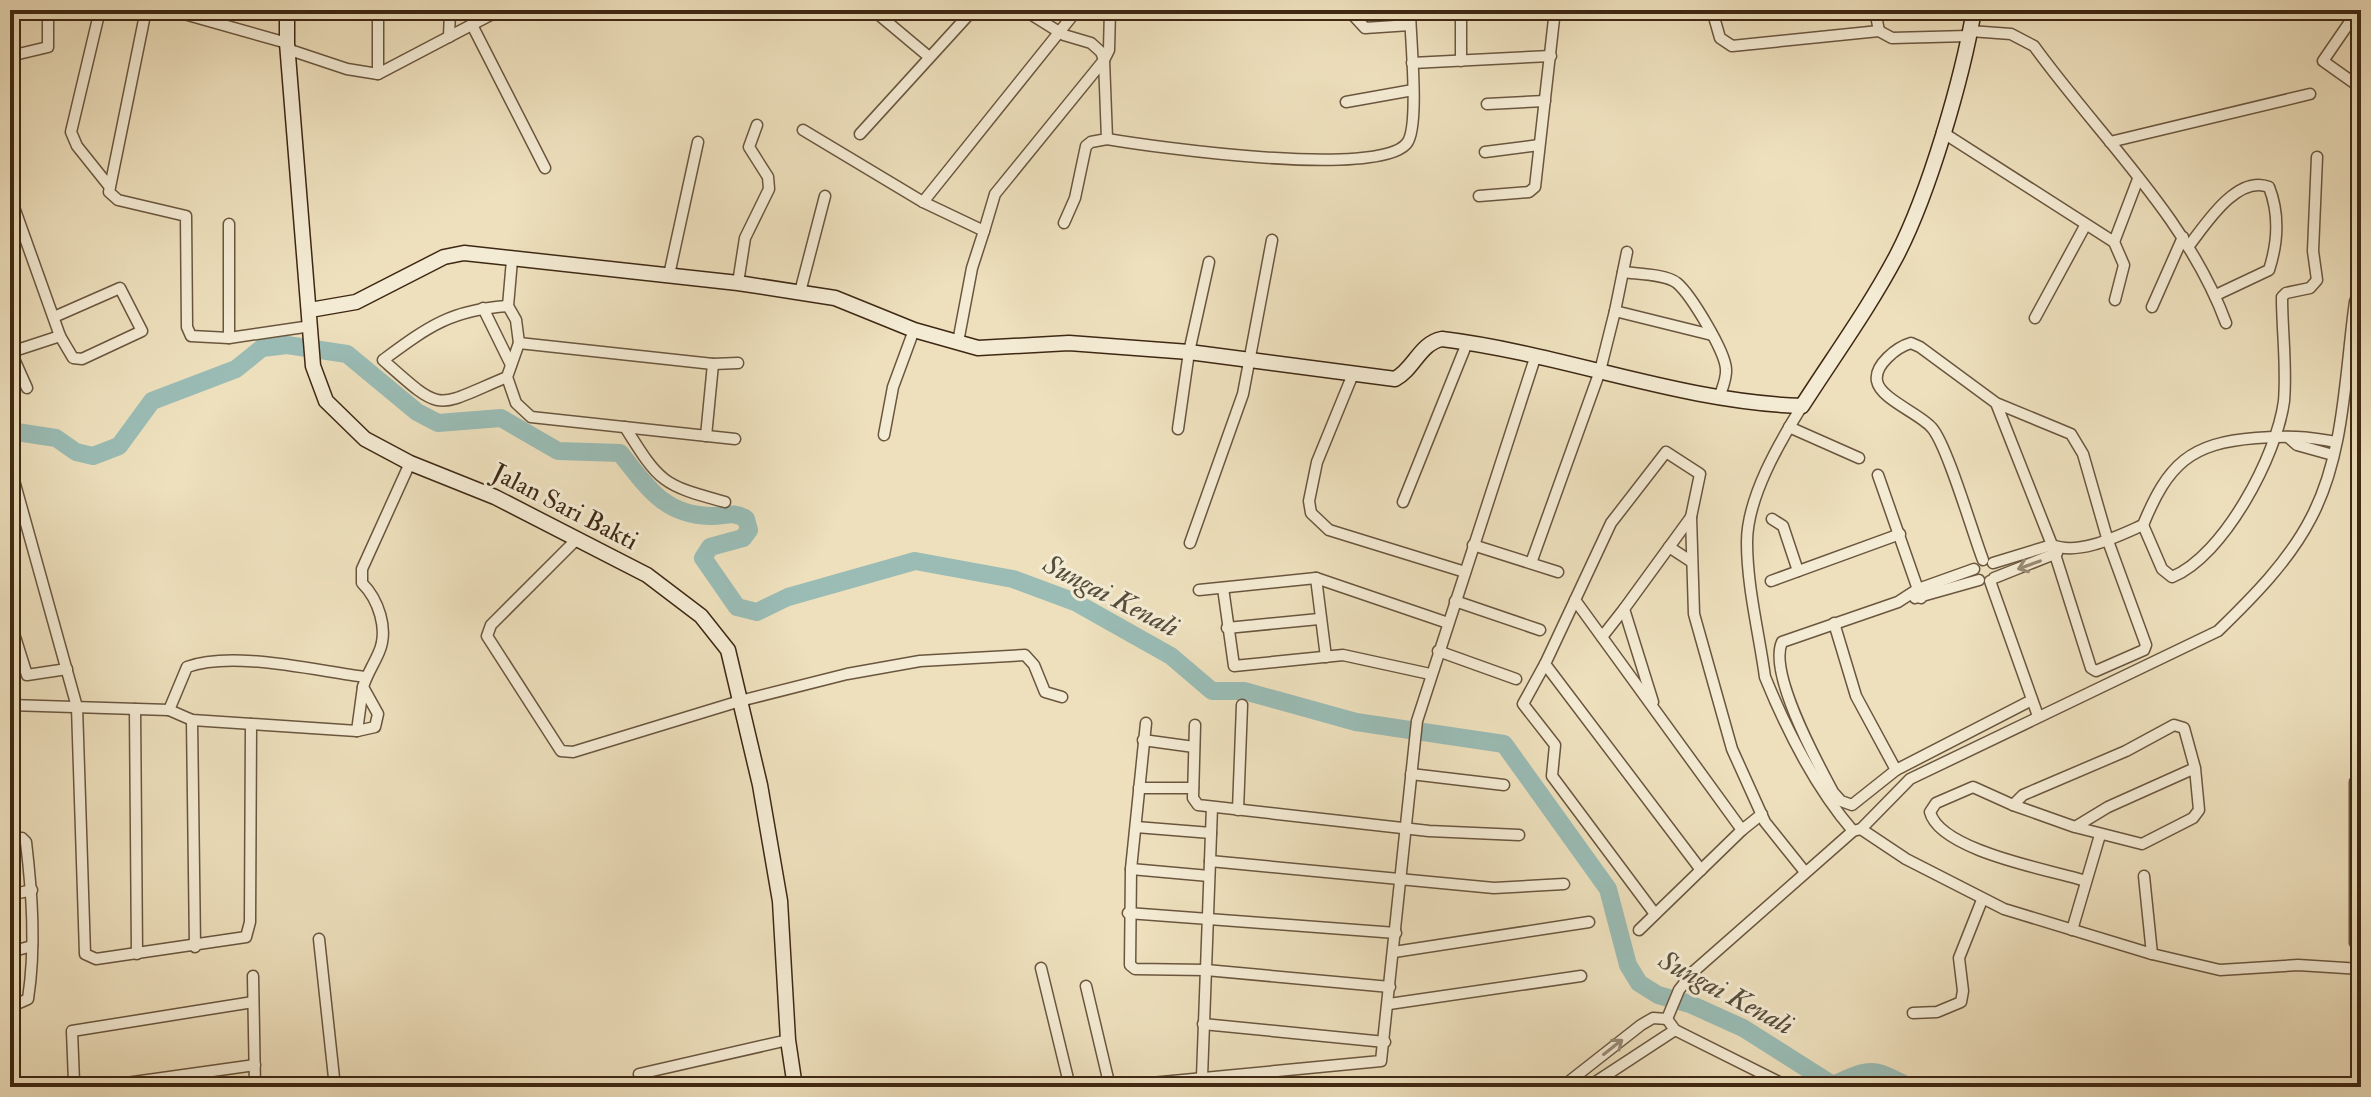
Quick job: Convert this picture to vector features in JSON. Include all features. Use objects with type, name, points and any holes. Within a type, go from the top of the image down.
[{"type":"street","points":[[10,56],[48,47],[48,10]]},
{"type":"street","points":[[100,10],[71,132],[77,146],[118,200],[186,216],[187,327],[191,336],[199,339],[311,332]]},
{"type":"street","points":[[109,186],[146,10]]},
{"type":"street","points":[[170,10],[287,46],[347,69],[378,74],[500,10]]},
{"type":"street","name":"Jalan Sari Bakti","points":[[287,10],[287,46],[313,366],[326,401],[365,439],[410,463],[495,497],[647,575],[701,616],[728,650],[780,901],[788,1040],[795,1087]]},
{"type":"street","points":[[378,10],[378,74]]},
{"type":"street","points":[[449,37],[450,10]]},
{"type":"street","points":[[873,10],[928,56]]},
{"type":"street","points":[[860,134],[973,10]]},
{"type":"street","points":[[1024,10],[1058,31],[1091,43],[1104,60],[1107,139]]},
{"type":"street","points":[[923,202],[1077,10]]},
{"type":"street","points":[[958,342],[972,268],[995,194],[1104,60],[1109,50],[1110,10]]},
{"type":"street","points":[[1064,223],[1075,198],[1086,146],[1091,142],[1107,139],[1215,155],[1342,159],[1401,148],[1410,139],[1413,90],[1410,10]]},
{"type":"street","points":[[1461,10],[1461,61]]},
{"type":"street","points":[[1479,196],[1533,190],[1555,10]]},
{"type":"street","points":[[1712,10],[1720,38],[1732,46],[1879,31],[1892,38],[2011,34],[2034,46],[2185,242],[2216,295],[2226,323]]},
{"type":"street","points":[[1875,10],[1879,31]]},
{"type":"street","points":[[1974,10],[1942,132],[1898,252],[1876,293],[1789,427],[1761,487],[1746,540],[1765,677],[1807,764],[1836,810],[1857,830],[1982,900],[2152,954],[2220,970],[2298,965],[2361,969]]},
{"type":"street","points":[[2358,10],[2323,61],[2361,88]]},
{"type":"street","points":[[1353,15],[1365,28],[1410,25]]},
{"type":"street","points":[[2350,21],[2361,28]]},
{"type":"street","points":[[472,25],[545,168]]},
{"type":"street","points":[[1412,63],[1551,56]]},
{"type":"street","points":[[1346,102],[1413,90]]},
{"type":"street","points":[[2110,142],[2310,94]]},
{"type":"street","points":[[1487,104],[1545,101]]},
{"type":"street","points":[[738,283],[745,238],[769,189],[768,177],[749,147],[757,125]]},
{"type":"street","points":[[803,130],[923,202],[984,231]]},
{"type":"street","points":[[1942,132],[2114,242],[2124,265],[2115,300]]},
{"type":"street","points":[[669,275],[698,142]]},
{"type":"street","points":[[1485,152],[1539,145]]},
{"type":"street","points":[[2143,525],[2167,574],[2172,577],[2187,569],[2224,533],[2247,496],[2274,437],[2283,404],[2282,297],[2286,293],[2310,288],[2317,280],[2313,251],[2317,157]]},
{"type":"street","points":[[2114,242],[2138,179]]},
{"type":"street","points":[[2152,307],[2185,242],[2218,205],[2257,185],[2269,187],[2276,210],[2277,241],[2269,270],[2216,295]]},
{"type":"street","points":[[10,196],[60,336],[73,358],[142,331],[120,288],[54,317]]},
{"type":"street","points":[[800,292],[825,196]]},
{"type":"street","points":[[229,224],[229,338]]},
{"type":"street","points":[[2035,318],[2085,226]]},
{"type":"street","points":[[1190,543],[1243,394],[1272,240]]},
{"type":"street","points":[[1531,563],[1600,371],[1627,252]]},
{"type":"street","points":[[310,310],[356,302],[444,257],[464,253],[800,292],[849,303],[914,330],[978,348],[1069,343],[1189,352],[1395,379],[1406,372],[1434,340],[1536,355],[1719,398],[1802,406]]},
{"type":"street","points":[[512,260],[508,306],[516,320],[519,343],[507,377],[516,403],[531,417],[735,439]]},
{"type":"street","points":[[1178,429],[1189,352],[1209,262]]},
{"type":"street","points":[[1623,272],[1676,282],[1712,335],[1727,370],[1719,398]]},
{"type":"street","points":[[1789,1087],[1675,1030],[1668,1015],[1679,990],[1693,972],[1857,830],[1910,779],[2218,631],[2247,603],[2292,549],[2311,517],[2336,442],[2355,302],[2361,285]]},
{"type":"street","points":[[507,377],[448,402],[434,402],[383,360],[436,321],[483,308],[508,306]]},
{"type":"street","points":[[483,308],[511,365]]},
{"type":"street","points":[[1615,311],[1712,335]]},
{"type":"street","points":[[884,435],[893,387],[914,330]]},
{"type":"street","points":[[27,388],[10,351],[60,336]]},
{"type":"street","points":[[519,343],[713,364],[738,363]]},
{"type":"street","points":[[1403,502],[1467,343]]},
{"type":"street","points":[[1996,403],[2056,550],[2091,668],[2096,671],[2144,650],[2146,645],[2108,541],[2083,454],[2071,434],[1996,403],[1911,343],[1888,358],[1878,372],[1876,381],[1884,393],[1933,429],[1988,562],[1984,577],[2038,716]]},
{"type":"street","points":[[1086,986],[1110,1087],[1381,1061],[1417,721],[1536,355]]},
{"type":"street","points":[[706,436],[713,364]]},
{"type":"street","points":[[1353,374],[1317,462],[1309,501],[1311,513],[1329,530],[1465,572]]},
{"type":"street","points":[[625,427],[649,466],[672,488],[725,502]]},
{"type":"street","points":[[1789,427],[1859,458]]},
{"type":"street","points":[[1988,562],[2108,541],[2143,525],[2155,495],[2190,455],[2221,441],[2298,434],[2336,442]]},
{"type":"street","points":[[2288,437],[2297,445],[2333,455]]},
{"type":"street","points":[[1655,914],[1552,776],[1555,745],[1523,704],[1611,523],[1666,452],[1700,474],[1691,517],[1694,614],[1732,749],[1762,814],[1805,872]]},
{"type":"street","points":[[357,731],[364,682],[381,649],[375,596],[362,583],[362,569],[410,463]]},
{"type":"street","points":[[10,466],[77,707],[82,949],[96,959],[241,941],[248,932],[251,724]]},
{"type":"street","points":[[1878,475],[1920,594]]},
{"type":"street","points":[[1602,637],[1691,517]]},
{"type":"street","points":[[1772,519],[1783,526],[1798,571]]},
{"type":"street","points":[[1771,581],[1900,534]]},
{"type":"street","points":[[578,538],[491,625],[487,636],[557,747],[573,752],[740,701],[847,674],[920,661],[1016,653],[1031,661],[1045,692],[1062,697]]},
{"type":"street","points":[[1473,545],[1558,572]]},
{"type":"street","points":[[1669,547],[1692,562]]},
{"type":"street","points":[[2032,700],[1896,770],[1852,805],[1846,805],[1833,792],[1793,709],[1779,655],[1781,644],[1834,623],[1909,597],[1984,577],[2056,550]]},
{"type":"street","points":[[1984,577],[1988,562]]},
{"type":"street","points":[[1199,590],[1316,578],[1448,623]]},
{"type":"street","points":[[1316,578],[1320,587],[1319,619],[1326,657]]},
{"type":"street","points":[[1223,588],[1231,661],[1238,667],[1358,656],[1430,674]]},
{"type":"street","points":[[1575,600],[1742,830]]},
{"type":"street","points":[[1455,601],[1540,630]]},
{"type":"street","points":[[1624,609],[1656,712]]},
{"type":"street","points":[[1227,628],[1319,619]]},
{"type":"street","points":[[10,621],[27,675],[67,669]]},
{"type":"street","points":[[1834,623],[1856,696],[1896,770]]},
{"type":"street","points":[[1438,651],[1516,679]]},
{"type":"street","points":[[169,710],[187,667],[202,661],[255,663],[364,682]]},
{"type":"street","points":[[1545,664],[1701,870]]},
{"type":"street","points":[[10,705],[169,710],[192,720],[357,731],[375,727],[378,720],[364,682]]},
{"type":"street","points":[[1238,810],[1242,705]]},
{"type":"street","points":[[135,709],[137,954]]},
{"type":"street","points":[[192,720],[195,947]]},
{"type":"street","points":[[1146,723],[1128,913],[1130,965],[1135,969],[1206,970],[1390,987]]},
{"type":"street","points":[[1195,725],[1194,801],[1212,807],[1405,828],[1519,835]]},
{"type":"street","points":[[2013,805],[2023,795],[2128,750],[2174,725],[2184,728],[2195,768],[2199,810],[2193,818],[2142,844],[2075,827],[2013,805],[1973,787],[1936,803],[1930,812],[1942,828],[1967,844],[2002,858],[2086,881]]},
{"type":"street","points":[[1143,740],[1194,747]]},
{"type":"street","points":[[2075,827],[2108,807],[2195,768]]},
{"type":"street","points":[[1411,774],[1504,785]]},
{"type":"street","points":[[2361,778],[2355,782],[2358,837],[2355,943],[2361,940]]},
{"type":"street","points":[[1139,788],[1193,788]]},
{"type":"street","points":[[1202,1077],[1212,807]]},
{"type":"street","points":[[1639,930],[1762,814]]},
{"type":"street","points":[[1136,827],[1211,833]]},
{"type":"street","points":[[2072,930],[2100,835]]},
{"type":"street","points":[[10,839],[22,838],[26,842],[32,890],[28,999],[10,1007]]},
{"type":"street","points":[[1210,861],[1494,888],[1564,884]]},
{"type":"street","points":[[1131,869],[1209,876]]},
{"type":"street","points":[[2144,876],[2152,954]]},
{"type":"street","points":[[10,895],[32,890]]},
{"type":"street","points":[[1913,1013],[1937,1012],[1961,1002],[1963,991],[1959,958],[1982,900]]},
{"type":"street","points":[[1128,913],[1396,933]]},
{"type":"street","points":[[1394,952],[1589,922]]},
{"type":"street","points":[[319,939],[335,1087]]},
{"type":"street","points":[[10,952],[32,946]]},
{"type":"street","points":[[1041,968],[1070,1087]]},
{"type":"street","points":[[253,976],[255,1087]]},
{"type":"street","points":[[1389,1004],[1581,976]]},
{"type":"street","points":[[81,1087],[74,1082],[72,1031],[253,1002]]},
{"type":"street","points":[[1562,1087],[1641,1025],[1668,1015]]},
{"type":"street","points":[[1203,1024],[1385,1042]]},
{"type":"street","points":[[1588,1087],[1675,1030]]},
{"type":"street","points":[[639,1074],[788,1040]]},
{"type":"street","points":[[98,1087],[255,1065]]},
{"type":"street","points":[[1254,1073],[1255,1087]]},
{"type":"waterway","name":"Sungai Kenali","points":[[10,431],[56,438],[76,452],[93,456],[119,446],[152,401],[236,369],[262,348],[287,345],[347,354],[417,412],[438,423],[501,418],[558,451],[620,453],[648,487],[668,504],[694,514],[733,514],[746,519],[749,530],[743,538],[710,547],[703,558],[737,607],[757,612],[788,597],[915,561],[1013,579],[1075,602],[1171,656],[1212,691],[1244,691],[1356,722],[1504,744],[1608,889],[1628,965],[1639,983],[1658,995],[1690,1004],[1743,1028],[1833,1085],[1872,1072],[1910,1087]]}]
